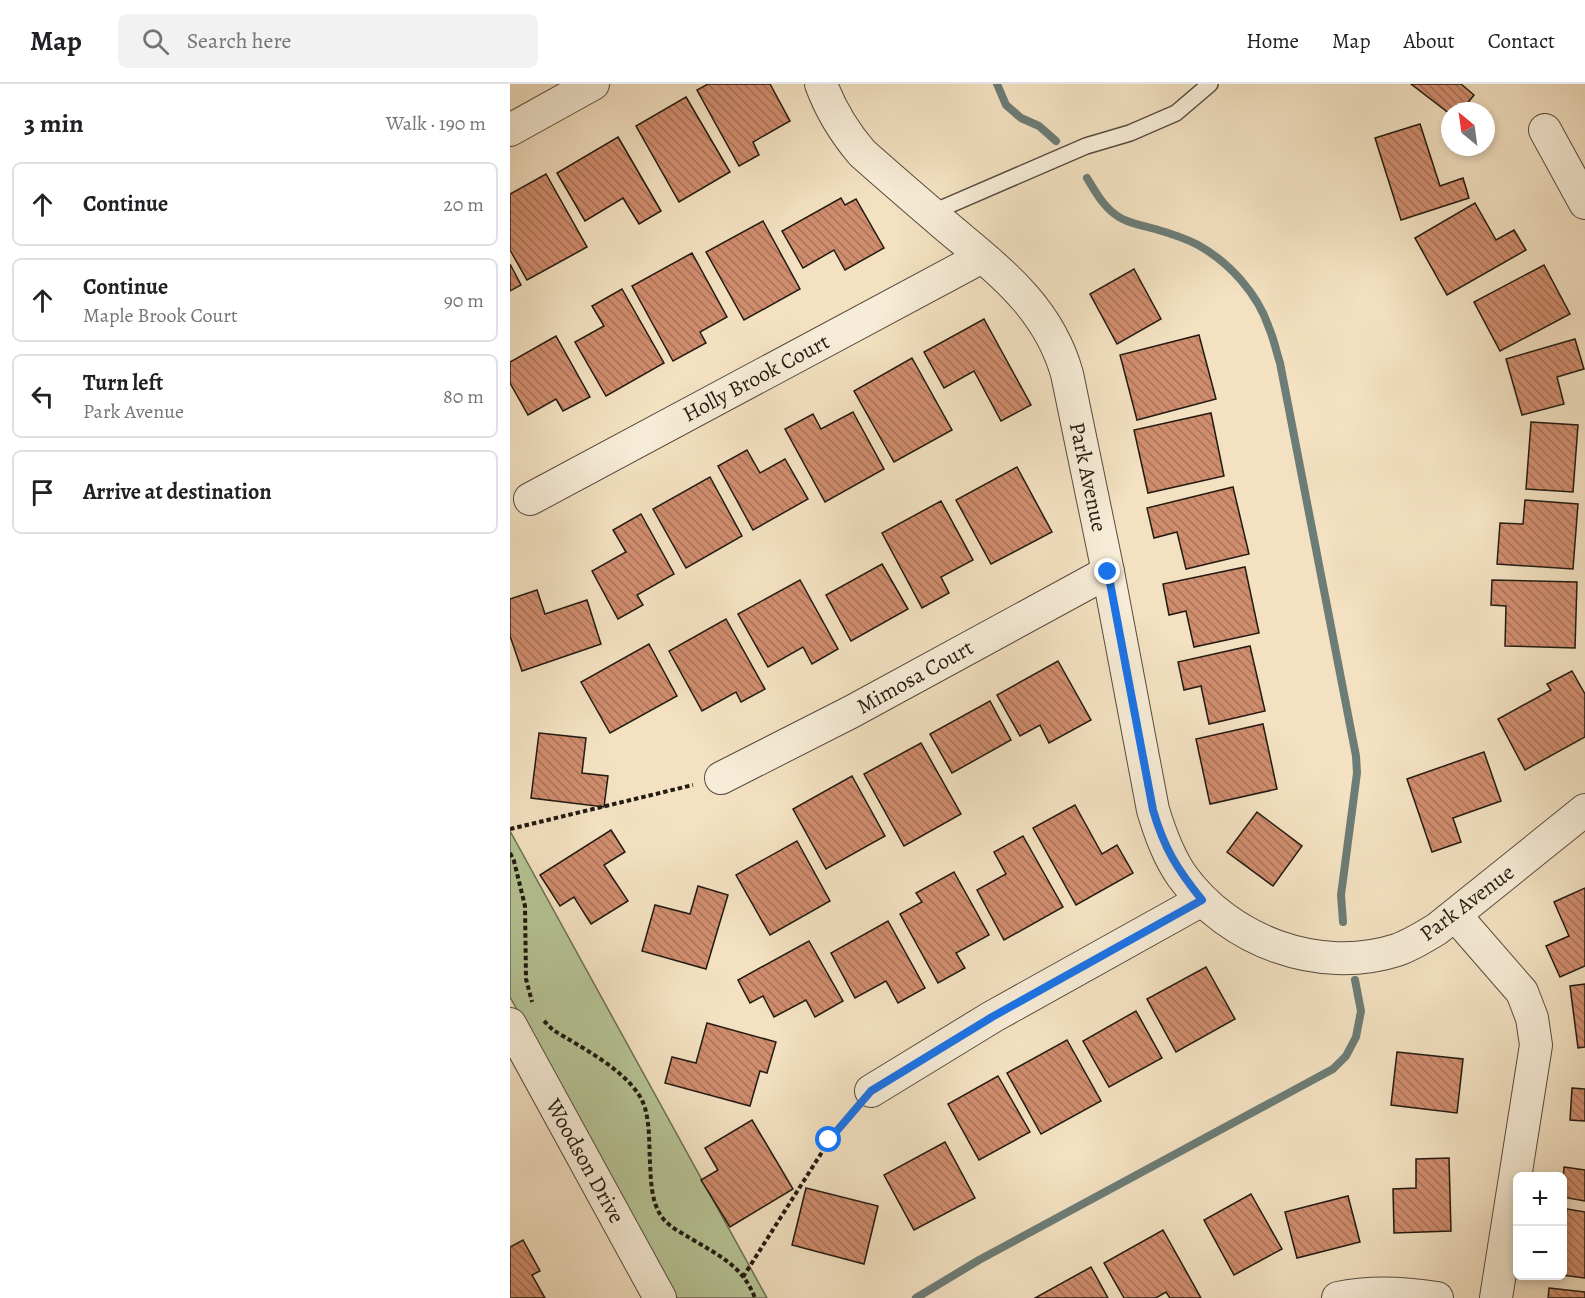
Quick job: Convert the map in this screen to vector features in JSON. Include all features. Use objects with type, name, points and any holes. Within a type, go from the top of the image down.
[{"type":"street","points":[[510,130],[593,84]]},
{"type":"street","name":"Park Avenue","points":[[821,84],[835,117],[857,147],[1026,297],[1053,336],[1067,374],[1108,572],[1153,810],[1170,856],[1182,876],[1202,900],[1255,938],[1283,949],[1340,958],[1370,956],[1396,950],[1418,941],[1437,929],[1585,810]]},
{"type":"street","points":[[1545,130],[1585,203]]},
{"type":"street","name":"Holly Brook Court","points":[[530,499],[982,257]]},
{"type":"street","name":"Mimosa Court","points":[[721,778],[851,712],[1108,572]]},
{"type":"street","points":[[871,1091],[992,1017],[1202,900]]},
{"type":"street","points":[[1455,915],[1522,992],[1532,1018],[1536,1045],[1496,1298]]},
{"type":"street","name":"Woodson Drive","points":[[528,1016],[660,1298]]},
{"type":"street","points":[[1338,1298],[1357,1294],[1419,1295],[1437,1298]]},
{"type":"lane","points":[[931,213],[1086,146],[1130,133],[1176,113],[1210,84]]},
{"type":"path","points":[[510,829],[721,778]]},
{"type":"path","points":[[510,854],[514,861],[525,906],[526,979],[530,998],[528,1016],[618,1072],[634,1088],[645,1107],[655,1204],[672,1227],[731,1263],[751,1286],[755,1298]]},
{"type":"path","points":[[743,1277],[829,1140],[871,1091]]},
{"type":"green space","points":[[510,831],[767,1298],[675,1298],[510,997]]},
{"type":"building","points":[[708,84],[770,84],[790,121],[753,142],[759,155],[739,166],[697,90]]},
{"type":"building","points":[[1411,84],[1461,84],[1474,95],[1468,102],[1441,102],[1441,107]]},
{"type":"building","points":[[686,97],[730,172],[679,202],[636,126]]},
{"type":"building","points":[[1420,124],[1440,186],[1463,178],[1469,198],[1401,220],[1375,138]]},
{"type":"building","points":[[618,137],[661,211],[639,224],[623,198],[585,221],[557,173]]},
{"type":"building","points":[[546,174],[587,247],[527,280],[510,250],[510,194]]},
{"type":"building","points":[[841,198],[845,205],[856,199],[884,248],[845,270],[834,250],[803,268],[782,231]]},
{"type":"building","points":[[1475,203],[1496,240],[1514,230],[1526,250],[1447,295],[1415,238]]},
{"type":"building","points":[[763,221],[800,289],[744,320],[706,252]]},
{"type":"building","points":[[692,253],[727,317],[700,332],[706,343],[673,361],[632,286]]},
{"type":"building","points":[[510,264],[521,285],[510,291]]},
{"type":"building","points":[[1544,265],[1570,314],[1500,351],[1474,302]]},
{"type":"building","points":[[1134,269],[1161,319],[1117,344],[1090,294]]},
{"type":"building","points":[[622,289],[664,363],[606,396],[575,342],[604,326],[592,306]]},
{"type":"building","points":[[984,319],[1031,405],[1001,421],[974,371],[944,388],[924,352]]},
{"type":"building","points":[[1199,335],[1216,399],[1137,420],[1120,355]]},
{"type":"building","points":[[556,336],[590,397],[563,411],[556,399],[528,415],[510,383],[510,362]]},
{"type":"building","points":[[1575,339],[1584,369],[1557,377],[1564,404],[1522,415],[1506,359]]},
{"type":"building","points":[[912,358],[952,430],[894,462],[854,391]]},
{"type":"building","points":[[853,412],[884,469],[825,502],[785,429],[813,414],[821,429]]},
{"type":"building","points":[[1211,413],[1224,476],[1148,493],[1134,430]]},
{"type":"building","points":[[1531,422],[1578,425],[1573,492],[1526,489]]},
{"type":"building","points":[[747,450],[760,473],[785,459],[808,499],[753,530],[718,466]]},
{"type":"building","points":[[1017,467],[1052,532],[991,564],[956,500]]},
{"type":"building","points":[[710,477],[742,536],[686,568],[653,509]]},
{"type":"building","points":[[1233,487],[1249,554],[1186,569],[1177,532],[1154,538],[1147,508]]},
{"type":"building","points":[[1525,500],[1578,504],[1573,569],[1497,564],[1500,523],[1523,524]]},
{"type":"building","points":[[941,501],[973,560],[941,577],[949,593],[922,608],[882,533]]},
{"type":"building","points":[[641,514],[674,574],[637,595],[643,605],[618,619],[592,571],[626,552],[613,530]]},
{"type":"building","points":[[882,564],[908,609],[851,641],[826,595]]},
{"type":"building","points":[[1245,567],[1259,633],[1194,647],[1186,611],[1169,615],[1163,584]]},
{"type":"building","points":[[800,580],[838,649],[812,664],[803,647],[768,667],[738,614]]},
{"type":"building","points":[[1492,580],[1577,582],[1575,648],[1505,646],[1506,606],[1491,605]]},
{"type":"building","points":[[537,590],[545,614],[587,600],[601,644],[522,671],[510,636],[510,599]]},
{"type":"building","points":[[726,619],[765,689],[741,702],[736,692],[702,711],[669,651]]},
{"type":"building","points":[[649,644],[677,696],[610,733],[581,682]]},
{"type":"building","points":[[1250,646],[1265,711],[1209,724],[1201,686],[1184,690],[1178,662]]},
{"type":"building","points":[[1058,661],[1091,720],[1049,743],[1040,725],[1020,736],[997,695]]},
{"type":"building","points":[[1572,671],[1585,694],[1585,737],[1525,770],[1498,719],[1551,690],[1547,684]]},
{"type":"building","points":[[990,701],[1011,740],[952,773],[930,734]]},
{"type":"building","points":[[1263,724],[1277,789],[1210,804],[1196,739]]},
{"type":"building","points":[[539,733],[586,738],[582,773],[608,776],[604,807],[531,798]]},
{"type":"building","points":[[921,743],[961,814],[904,846],[864,774]]},
{"type":"building","points":[[1484,752],[1501,801],[1453,818],[1461,842],[1432,852],[1407,779]]},
{"type":"building","points":[[852,776],[885,836],[826,869],[793,809]]},
{"type":"building","points":[[1075,805],[1102,854],[1117,845],[1133,873],[1076,905],[1033,828]]},
{"type":"building","points":[[1257,812],[1302,846],[1273,886],[1227,852]]},
{"type":"building","points":[[611,830],[625,852],[604,865],[628,901],[591,924],[574,897],[560,906],[540,875]]},
{"type":"building","points":[[1023,836],[1063,907],[1004,940],[977,890],[1006,874],[994,852]]},
{"type":"building","points":[[797,841],[830,901],[770,935],[736,875]]},
{"type":"building","points":[[954,872],[989,935],[956,953],[965,968],[938,983],[900,914],[922,902],[916,893]]},
{"type":"building","points":[[698,886],[728,895],[706,969],[642,951],[655,905],[690,914]]},
{"type":"building","points":[[1585,888],[1585,966],[1560,977],[1546,946],[1569,936],[1554,902]]},
{"type":"building","points":[[888,921],[925,988],[898,1003],[886,981],[855,998],[831,953]]},
{"type":"building","points":[[809,941],[843,1001],[815,1017],[806,1000],[774,1017],[763,996],[750,1003],[738,980]]},
{"type":"building","points":[[1206,967],[1235,1019],[1176,1052],[1147,999]]},
{"type":"building","points":[[1585,984],[1585,1047],[1578,1048],[1570,986]]},
{"type":"building","points":[[1136,1011],[1162,1058],[1109,1087],[1083,1041]]},
{"type":"building","points":[[707,1023],[776,1042],[767,1073],[760,1071],[750,1106],[665,1083],[672,1057],[696,1063]]},
{"type":"building","points":[[1067,1040],[1101,1101],[1041,1134],[1007,1073]]},
{"type":"building","points":[[1397,1052],[1463,1059],[1457,1113],[1391,1105]]},
{"type":"building","points":[[998,1076],[1030,1132],[979,1160],[948,1104]]},
{"type":"building","points":[[1572,1088],[1585,1089],[1585,1121],[1570,1120]]},
{"type":"building","points":[[752,1120],[793,1189],[730,1227],[701,1180],[718,1170],[705,1148]]},
{"type":"building","points":[[945,1142],[975,1198],[914,1230],[884,1175]]},
{"type":"building","points":[[1449,1158],[1451,1231],[1394,1233],[1393,1189],[1416,1188],[1416,1159]]},
{"type":"building","points":[[1564,1167],[1585,1170],[1585,1201],[1567,1198],[1567,1172],[1564,1172]]},
{"type":"building","points":[[806,1188],[878,1206],[864,1264],[792,1245]]},
{"type":"building","points":[[1251,1194],[1282,1249],[1234,1275],[1204,1220]]},
{"type":"building","points":[[1348,1196],[1360,1242],[1297,1258],[1285,1212]]},
{"type":"building","points":[[1567,1209],[1585,1212],[1585,1278],[1567,1276]]},
{"type":"building","points":[[1163,1230],[1201,1298],[1170,1298],[1166,1292],[1156,1298],[1124,1298],[1104,1263]]},
{"type":"building","points":[[523,1240],[540,1271],[532,1275],[545,1298],[510,1298],[510,1247]]},
{"type":"building","points":[[1091,1267],[1108,1298],[1035,1298]]},
{"type":"building","points":[[1549,1288],[1585,1292],[1585,1298],[1548,1298]]},
{"type":"waterway","points":[[997,84],[1006,105],[1021,118],[1039,126],[1056,141]]},
{"type":"waterway","points":[[1087,178],[1103,203],[1120,218],[1188,240],[1221,260],[1250,291],[1264,315],[1272,336],[1280,363],[1356,756],[1357,773],[1341,895],[1343,922]]},
{"type":"waterway","points":[[916,1298],[979,1260],[1333,1069],[1346,1056],[1356,1037],[1361,1011],[1355,980]]},
{"type":"route","points":[[829,1140],[871,1091],[992,1017],[1202,900],[1182,876],[1170,856],[1153,810],[1108,572]]}]
